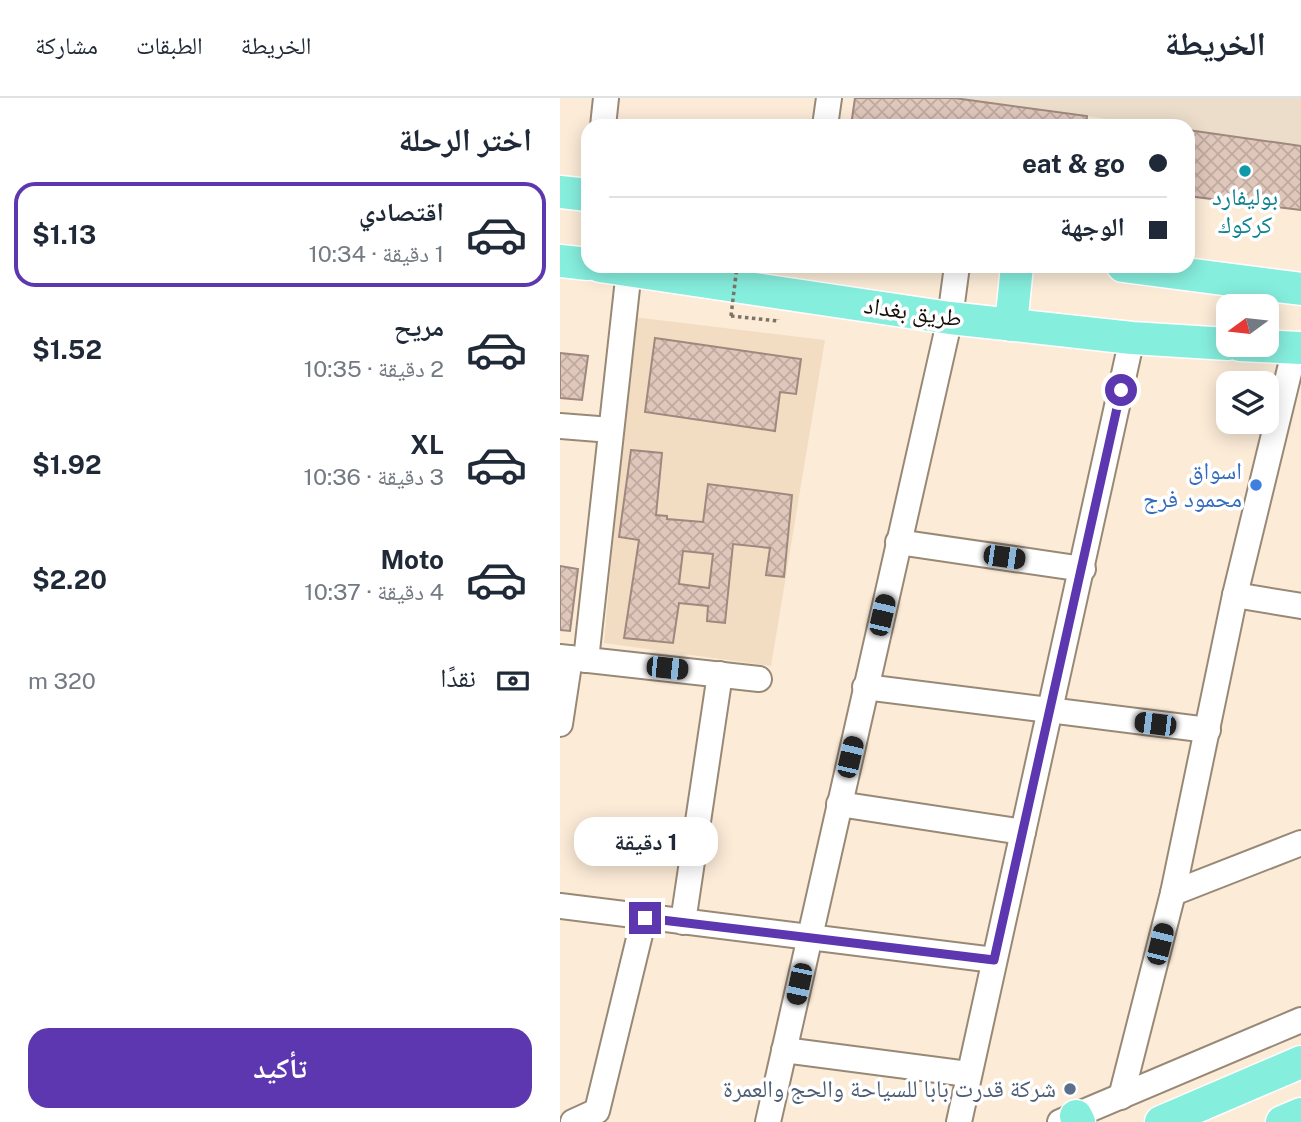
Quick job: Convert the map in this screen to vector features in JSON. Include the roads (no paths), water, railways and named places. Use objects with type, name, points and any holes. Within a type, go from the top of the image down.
[{"type":"main road","points":[[560,192],[581,194]]},
{"type":"main road","points":[[560,261],[581,263]]},
{"type":"main road","name":"طريق بغداد","points":[[648,273],[950,318],[1132,338],[1216,343]]},
{"type":"main road","points":[[1011,325],[1016,273]]},
{"type":"main road","points":[[1177,273],[1301,289]]},
{"type":"main road","points":[[1279,347],[1298,348]]},
{"type":"main road","points":[[1161,1122],[1301,1062]]},
{"type":"main road","points":[[1282,1122],[1301,1114]]},
{"type":"street","points":[[604,119],[606,98]]},
{"type":"street","points":[[826,119],[829,98]]},
{"type":"street","points":[[560,724],[611,430],[615,273]]},
{"type":"street","points":[[768,1122],[950,318],[956,273]]},
{"type":"street","points":[[959,1122],[1132,338]]},
{"type":"street","points":[[1121,1097],[1172,892],[1235,595],[1298,348]]},
{"type":"street","points":[[560,426],[611,430]]},
{"type":"street","points":[[898,542],[1083,569]]},
{"type":"street","points":[[1235,595],[1301,606]]},
{"type":"street","points":[[572,658],[759,679]]},
{"type":"street","points":[[682,922],[720,674]]},
{"type":"street","points":[[865,687],[1208,730]]},
{"type":"street","points":[[839,804],[1023,832]]},
{"type":"street","points":[[1172,892],[1301,843]]},
{"type":"street","points":[[560,906],[808,939],[994,960]]},
{"type":"street","points":[[573,1122],[597,1111],[645,918]]},
{"type":"street","points":[[1072,1120],[1301,1020]]},
{"type":"street","points":[[784,1050],[968,1074]]},
{"type":"place","name":"بوليفارد كركوك","points":[[1245,171]]},
{"type":"place","name":"اسواق محمود فرج","points":[[1256,485]]},
{"type":"place","name":"شركة قدرت بابا للسياحة والحج والعمرة","points":[[1070,1089]]}]
